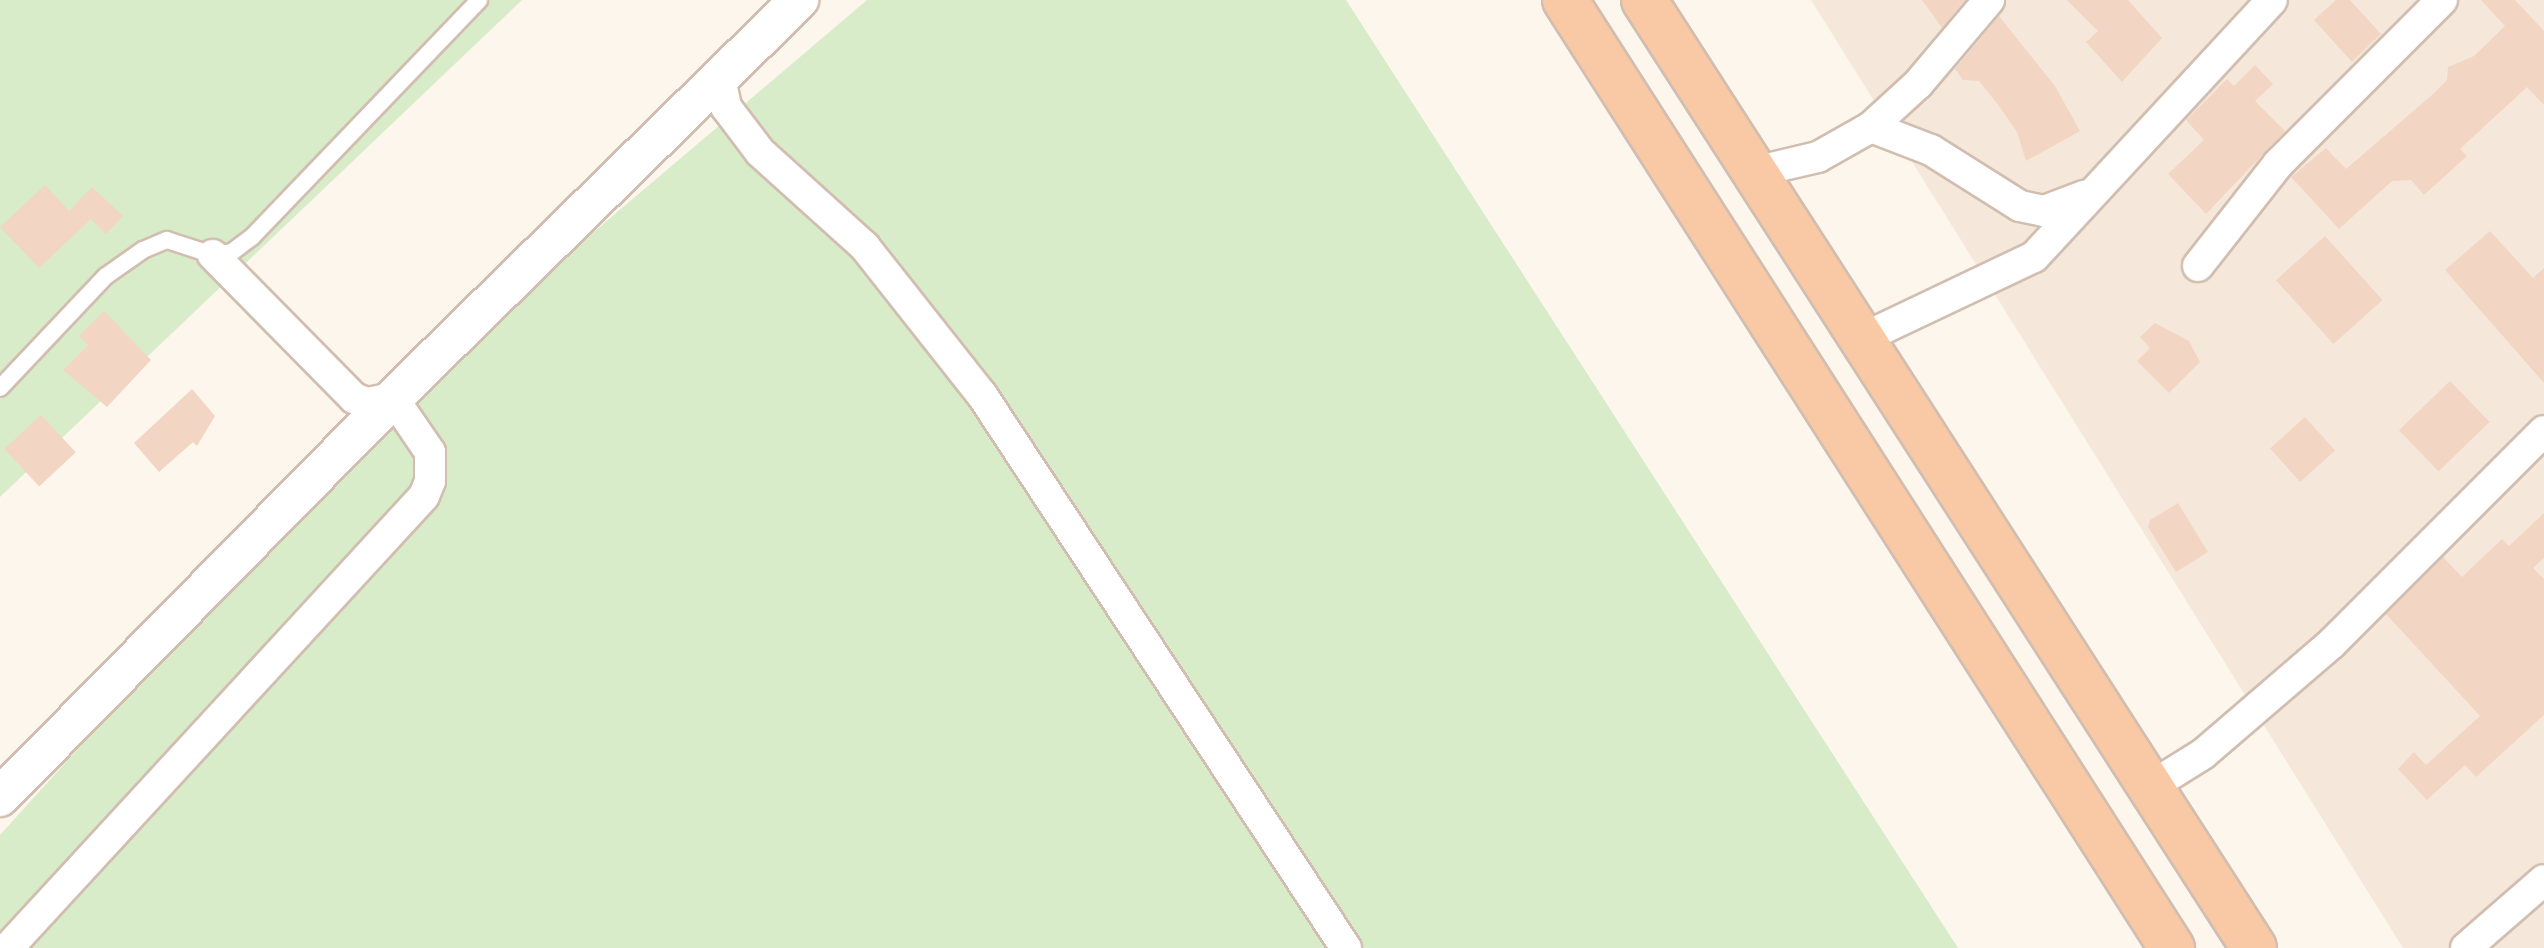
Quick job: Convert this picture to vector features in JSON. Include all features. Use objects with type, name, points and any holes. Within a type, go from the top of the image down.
[{"type":"highway","points":[[1565,0],[2172,948]]},
{"type":"highway","points":[[1644,0],[2254,948]]},
{"type":"street","points":[[0,797],[393,398],[799,0]]},
{"type":"street","points":[[1861,339],[2034,257],[2089,194],[2272,0]]},
{"type":"street","points":[[2198,266],[2278,164],[2442,0]]},
{"type":"street","points":[[1754,172],[1818,157],[1871,127],[1918,84],[1973,6]]},
{"type":"street","points":[[720,78],[726,107],[760,152],[865,247],[982,395],[1346,948]]},
{"type":"street","points":[[1871,127],[1931,150],[2020,206],[2044,211],[2089,194]]},
{"type":"street","points":[[213,255],[354,398],[367,403],[393,398]]},
{"type":"street","points":[[8,948],[424,496],[433,469],[430,452],[393,398]]},
{"type":"street","points":[[2150,787],[2203,754],[2331,644],[2544,431]]},
{"type":"street","points":[[2466,948],[2544,880]]},
{"type":"lane","points":[[0,388],[106,276],[143,250],[167,240],[213,255],[232,252],[252,237],[479,0]]},
{"type":"shaded area","points":[[1811,0],[2544,0],[2544,948],[2403,948]]},
{"type":"green space","points":[[0,0],[522,0],[0,497]]},
{"type":"green space","points":[[867,0],[1346,0],[1958,948],[0,948],[0,835],[383,411]]},
{"type":"building","points":[[1922,0],[1965,0],[1942,28]]},
{"type":"building","points":[[2067,0],[2128,0],[2162,38],[2122,82],[2086,42],[2098,31]]},
{"type":"building","points":[[2336,0],[2350,0],[2381,34],[2352,62],[2314,20]]},
{"type":"building","points":[[2481,0],[2515,0],[2544,31],[2544,105],[2527,87],[2460,149],[2467,156],[2424,195],[2411,180],[2392,181],[2339,229],[2291,177],[2326,148],[2346,169],[2447,80],[2448,67],[2474,56],[2505,26]]},
{"type":"building","points":[[1999,16],[2055,86],[2080,131],[2026,161],[2017,132],[1999,106],[1979,81],[1963,80],[1955,69]]},
{"type":"building","points":[[2255,65],[2273,84],[2255,101],[2285,131],[2206,214],[2168,174],[2204,140],[2186,120],[2227,79],[2234,86]]},
{"type":"building","points":[[45,185],[69,211],[92,187],[123,216],[106,234],[91,219],[39,268],[0,227]]},
{"type":"building","points":[[2490,231],[2533,278],[2544,268],[2544,383],[2445,270]]},
{"type":"building","points":[[2325,236],[2383,300],[2333,344],[2276,280]]},
{"type":"building","points":[[104,311],[151,360],[107,407],[63,370],[88,345],[79,336]]},
{"type":"building","points":[[2155,323],[2189,341],[2200,362],[2169,393],[2137,361],[2150,348],[2140,337]]},
{"type":"building","points":[[2450,381],[2490,422],[2439,471],[2399,430]]},
{"type":"building","points":[[192,389],[215,416],[197,446],[193,442],[159,472],[134,443]]},
{"type":"building","points":[[41,415],[76,452],[39,486],[4,449]]},
{"type":"building","points":[[2305,417],[2335,450],[2300,482],[2270,448]]},
{"type":"building","points":[[2178,503],[2208,552],[2176,572],[2148,527],[2150,520]]},
{"type":"building","points":[[2544,513],[2544,558],[2533,568],[2544,579],[2544,715],[2476,777],[2465,765],[2427,800],[2398,769],[2414,752],[2426,765],[2480,716],[2386,614],[2443,557],[2462,577],[2502,539],[2509,546]]}]
